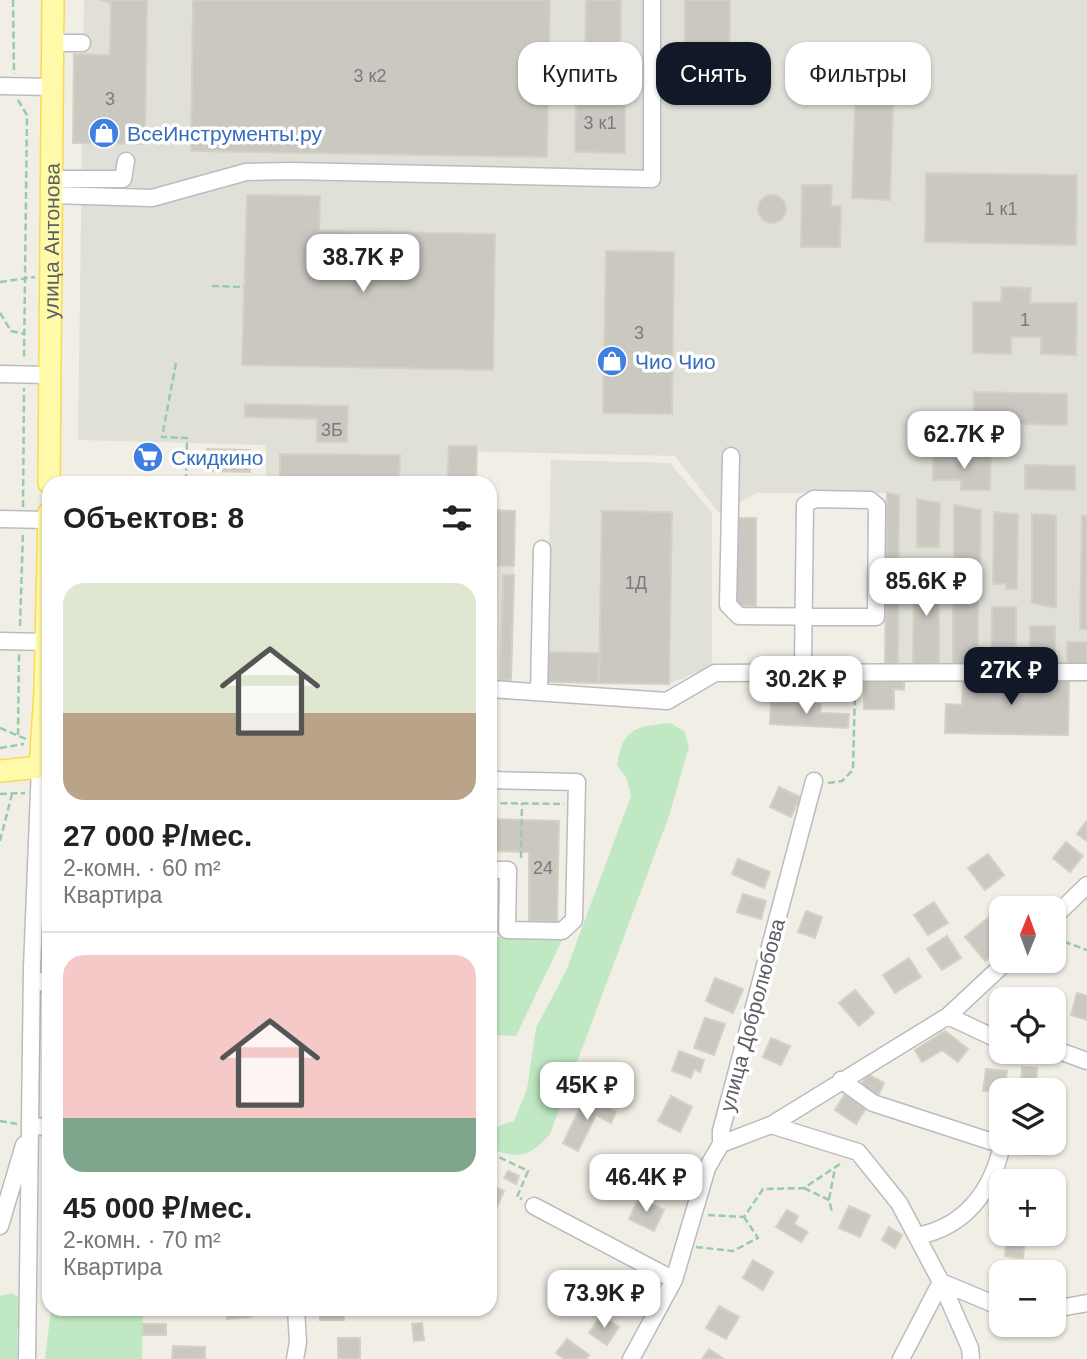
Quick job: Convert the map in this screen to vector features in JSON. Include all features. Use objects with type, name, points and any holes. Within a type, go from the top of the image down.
[{"type":"main road","name":"улица Антонова","points":[[49,476],[53,0]]},
{"type":"main road","points":[[0,771],[42,768]]},
{"type":"street","points":[[52,187],[152,198],[246,172],[292,171],[652,180],[652,0]]},
{"type":"street","points":[[52,43],[82,43]]},
{"type":"street","points":[[0,86],[52,87]]},
{"type":"street","points":[[52,187],[123,179],[126,161]]},
{"type":"street","points":[[0,374],[49,375]]},
{"type":"street","points":[[731,456],[728,605],[739,616],[804,617],[876,617],[877,506],[870,500],[814,499],[805,505],[804,617],[802,671]]},
{"type":"street","points":[[0,519],[42,520]]},
{"type":"street","points":[[539,692],[542,549]]},
{"type":"street","points":[[0,641],[42,642]]},
{"type":"street","points":[[497,689],[667,701],[715,674],[802,671],[1087,672]]},
{"type":"street","points":[[27,1359],[32,978],[42,780]]},
{"type":"street","points":[[497,780],[577,782],[574,920],[562,931],[507,930],[508,870],[497,870]]},
{"type":"street","name":"улица Добролюбова","points":[[631,1359],[674,1280],[707,1168],[721,1144],[721,1131],[813,786]]},
{"type":"street","points":[[1066,905],[1087,885]]},
{"type":"street","points":[[721,1144],[771,1125],[948,1016],[994,973]]},
{"type":"street","points":[[32,978],[42,982]]},
{"type":"street","points":[[948,1016],[989,1035]]},
{"type":"street","points":[[1066,1053],[1087,1061]]},
{"type":"street","points":[[841,1080],[873,1103],[989,1141]]},
{"type":"street","points":[[771,1125],[858,1152],[899,1202],[941,1282],[970,1348],[971,1359]]},
{"type":"street","points":[[30,1126],[42,1127]]},
{"type":"street","points":[[0,1226],[30,1126]]},
{"type":"street","points":[[917,1236],[947,1228],[980,1199],[996,1174],[1000,1155]]},
{"type":"street","points":[[534,1206],[674,1280]]},
{"type":"street","points":[[941,1282],[989,1302]]},
{"type":"street","points":[[901,1359],[941,1282]]},
{"type":"street","points":[[1066,1307],[1087,1303]]},
{"type":"street","points":[[295,1359],[298,1342],[296,1316]]},
{"type":"path","points":[[0,282],[26,277],[51,277]]},
{"type":"path","points":[[212,286],[244,287]]},
{"type":"path","points":[[0,313],[11,331],[25,334]]},
{"type":"path","points":[[176,363],[162,437],[187,438],[186,476]]},
{"type":"path","points":[[813,786],[842,781],[853,770],[856,671]]},
{"type":"path","points":[[0,727],[32,742]]},
{"type":"path","points":[[0,794],[40,792]]},
{"type":"path","points":[[0,841],[12,793]]},
{"type":"path","points":[[497,803],[568,804]]},
{"type":"path","points":[[520,870],[523,803]]},
{"type":"path","points":[[510,858],[520,858]]},
{"type":"path","points":[[1066,942],[1087,950]]},
{"type":"path","points":[[804,1188],[858,1152]]},
{"type":"path","points":[[497,1156],[528,1171],[517,1197]]},
{"type":"path","points":[[832,1212],[829,1200],[835,1168]]},
{"type":"path","points":[[744,1217],[763,1189],[804,1188],[829,1200]]},
{"type":"path","points":[[693,1214],[744,1217]]},
{"type":"path","points":[[684,1245],[733,1251],[758,1238],[744,1217]]},
{"type":"shaded area","points":[[84,0],[1087,0],[1087,665],[885,664],[886,493],[757,493],[719,513],[675,456],[456,451],[454,476],[266,476],[266,445],[78,440]]},
{"type":"shaded area","points":[[551,460],[670,463],[712,513],[712,666],[669,684],[546,682]]},
{"type":"shaded area","points":[[497,510],[515,511],[511,680],[497,680]]},
{"type":"green space","points":[[670,723],[684,731],[689,747],[669,816],[550,1134],[530,1152],[516,1155],[500,1152],[497,1151],[497,1127],[514,1121],[527,1089],[536,1028],[566,971],[631,796],[627,779],[617,765],[623,743],[633,731]]},
{"type":"green space","points":[[497,937],[563,938],[516,1036],[497,1035]]},
{"type":"green space","points":[[11,1293],[23,1299],[17,1333],[18,1359],[0,1359],[0,1296]]},
{"type":"green space","points":[[50,1316],[143,1316],[142,1359],[45,1359]]},
{"type":"building","points":[[100,0],[147,0],[145,144],[73,143],[74,54],[110,55],[111,3]]},
{"type":"building","points":[[193,0],[550,0],[549,42],[518,42],[518,105],[548,105],[547,157],[191,151]]},
{"type":"building","points":[[586,0],[621,0],[620,42],[585,42]]},
{"type":"building","points":[[685,0],[730,0],[730,42],[685,42]]},
{"type":"building","points":[[576,105],[625,105],[625,153],[575,152]]},
{"type":"building","points":[[855,105],[893,105],[890,200],[852,198]]},
{"type":"building","points":[[926,173],[1077,175],[1076,245],[925,242]]},
{"type":"building","points":[[802,185],[832,185],[831,206],[841,206],[840,247],[801,247]]},
{"type":"building","points":[[247,195],[320,196],[319,231],[495,234],[493,370],[242,365]]},
{"type":"building","points":[[772,195],[782,199],[786,209],[782,219],[772,223],[762,219],[758,209],[762,199]]},
{"type":"building","points":[[606,251],[674,252],[672,414],[603,413]]},
{"type":"building","points":[[1002,287],[1031,288],[1030,303],[1077,303],[1076,355],[1041,354],[1041,337],[1011,337],[1011,354],[973,353],[973,302],[1001,302]]},
{"type":"building","points":[[974,392],[1067,394],[1067,425],[973,423]]},
{"type":"building","points":[[245,404],[348,406],[347,442],[317,442],[317,419],[245,417]]},
{"type":"building","points":[[449,446],[477,446],[476,476],[447,476]]},
{"type":"building","points":[[207,449],[250,450],[250,472],[207,471]]},
{"type":"building","points":[[280,454],[400,455],[399,476],[280,476]]},
{"type":"building","points":[[933,455],[991,456],[990,490],[961,490],[961,480],[933,480]]},
{"type":"building","points":[[1025,465],[1075,466],[1075,490],[1025,489]]},
{"type":"building","points":[[887,493],[899,495],[898,664],[885,664]]},
{"type":"building","points":[[917,499],[940,503],[939,547],[917,547]]},
{"type":"building","points":[[954,505],[981,510],[980,572],[954,572]]},
{"type":"building","points":[[497,510],[515,511],[514,566],[497,566]]},
{"type":"building","points":[[602,511],[672,512],[669,684],[599,683]]},
{"type":"building","points":[[994,512],[1018,514],[1017,589],[1006,589],[1006,584],[993,584]]},
{"type":"building","points":[[1032,514],[1056,515],[1056,608],[1032,603]]},
{"type":"building","points":[[1082,516],[1087,516],[1087,629],[1080,629]]},
{"type":"building","points":[[738,518],[756,518],[756,606],[735,605]]},
{"type":"building","points":[[914,572],[939,572],[939,664],[913,664]]},
{"type":"building","points":[[503,575],[514,575],[511,680],[500,680]]},
{"type":"building","points":[[953,594],[978,594],[978,664],[953,664]]},
{"type":"building","points":[[992,607],[1016,607],[1016,665],[991,665]]},
{"type":"building","points":[[1030,626],[1055,626],[1055,665],[1030,665]]},
{"type":"building","points":[[1067,642],[1087,642],[1087,665],[1067,665]]},
{"type":"building","points":[[546,652],[600,653],[599,683],[546,682]]},
{"type":"building","points":[[963,676],[1069,678],[1068,735],[945,733],[946,704],[962,705]]},
{"type":"building","points":[[864,677],[904,678],[904,690],[894,689],[894,709],[864,709]]},
{"type":"building","points":[[771,702],[821,704],[820,713],[849,714],[848,728],[770,724]]},
{"type":"building","points":[[779,787],[800,797],[791,817],[770,807]]},
{"type":"building","points":[[497,819],[559,821],[557,922],[529,921],[529,852],[497,851]]},
{"type":"building","points":[[1087,823],[1087,841],[1077,834]]},
{"type":"building","points":[[1066,842],[1083,856],[1070,872],[1053,858]]},
{"type":"building","points":[[988,854],[1004,875],[985,890],[968,868]]},
{"type":"building","points":[[738,859],[770,872],[764,888],[732,874]]},
{"type":"building","points":[[743,894],[766,901],[761,919],[737,912]]},
{"type":"building","points":[[934,902],[948,923],[928,935],[914,915]]},
{"type":"building","points":[[806,911],[822,917],[815,938],[798,932]]},
{"type":"building","points":[[988,918],[989,958],[985,961],[965,937]]},
{"type":"building","points":[[947,936],[961,958],[942,970],[927,949]]},
{"type":"building","points":[[909,958],[921,977],[895,993],[883,975]]},
{"type":"building","points":[[715,978],[743,989],[733,1013],[706,1001]]},
{"type":"building","points":[[855,990],[874,1013],[859,1026],[839,1003]]},
{"type":"building","points":[[1077,993],[1087,996],[1087,1020],[1071,1015]]},
{"type":"building","points":[[705,1018],[725,1024],[714,1055],[694,1048]]},
{"type":"building","points":[[945,1031],[968,1049],[958,1062],[942,1050],[922,1062],[915,1050]]},
{"type":"building","points":[[771,1038],[790,1046],[781,1065],[763,1057]]},
{"type":"building","points":[[679,1051],[704,1060],[700,1072],[694,1069],[691,1078],[672,1071]]},
{"type":"building","points":[[1022,1067],[1037,1068],[1036,1078],[1021,1078]]},
{"type":"building","points":[[986,1069],[1007,1071],[1006,1078],[989,1078],[989,1091],[983,1091]]},
{"type":"building","points":[[867,1074],[884,1083],[876,1100],[858,1091]]},
{"type":"building","points":[[845,1094],[866,1108],[856,1124],[835,1110]]},
{"type":"building","points":[[586,1096],[616,1112],[611,1123],[596,1115],[578,1151],[563,1143]]},
{"type":"building","points":[[671,1096],[692,1107],[680,1132],[658,1121]]},
{"type":"building","points":[[508,1171],[519,1176],[516,1184],[504,1178]]},
{"type":"building","points":[[497,1188],[504,1191],[497,1207]]},
{"type":"building","points":[[639,1198],[664,1210],[654,1231],[629,1219]]},
{"type":"building","points":[[849,1206],[870,1215],[860,1237],[839,1228]]},
{"type":"building","points":[[787,1210],[798,1216],[794,1224],[808,1232],[801,1242],[776,1227]]},
{"type":"building","points":[[889,1227],[902,1235],[895,1248],[882,1240]]},
{"type":"building","points":[[1006,1246],[1024,1246],[1023,1258],[1005,1256]]},
{"type":"building","points":[[753,1260],[773,1272],[763,1290],[743,1278]]},
{"type":"building","points":[[618,1289],[633,1300],[624,1312],[608,1301]]},
{"type":"building","points":[[719,1306],[739,1317],[726,1339],[706,1328]]},
{"type":"building","points":[[601,1315],[619,1327],[607,1345],[589,1333]]},
{"type":"building","points":[[227,1316],[251,1317],[227,1319]]},
{"type":"building","points":[[320,1316],[344,1316],[344,1320],[320,1320]]},
{"type":"building","points":[[422,1323],[424,1340],[414,1341],[412,1324]]},
{"type":"building","points":[[143,1324],[166,1324],[166,1335],[143,1335]]},
{"type":"building","points":[[338,1338],[360,1338],[360,1359],[338,1359]]},
{"type":"building","points":[[567,1339],[589,1355],[586,1359],[565,1359],[556,1353]]},
{"type":"building","points":[[173,1346],[205,1347],[205,1359],[172,1359]]},
{"type":"building","points":[[709,1349],[724,1359],[702,1359]]},
{"type":"place","name":"ВсеИнструменты.ру","points":[[104,133]]},
{"type":"place","name":"Чио Чио","points":[[612,361]]},
{"type":"place","name":"Скидкино","points":[[148,457]]}]
